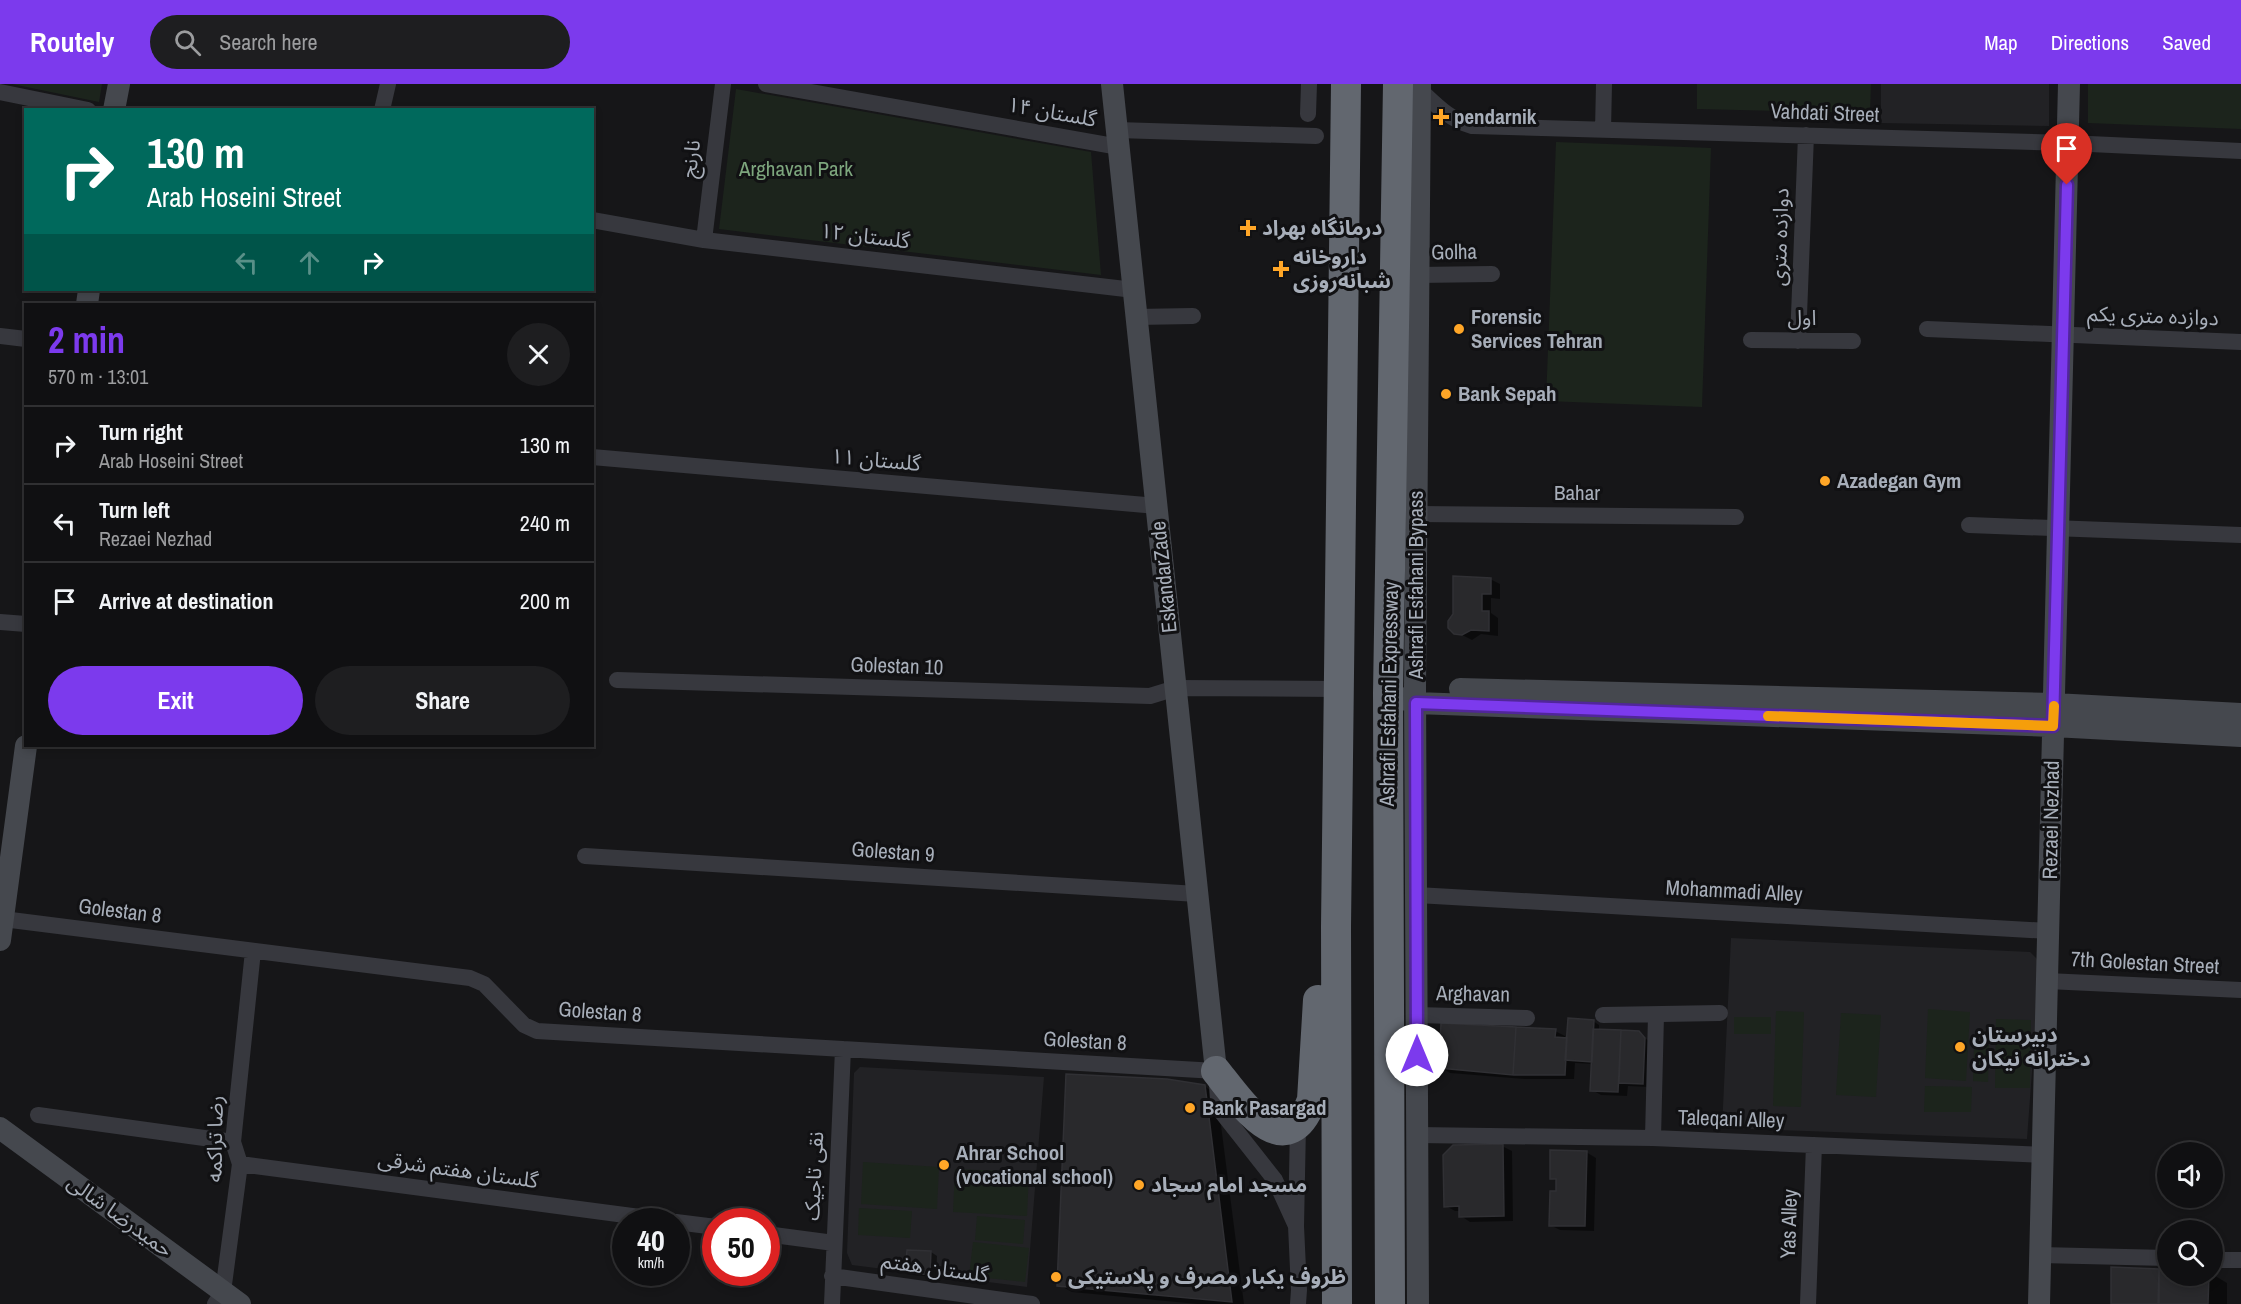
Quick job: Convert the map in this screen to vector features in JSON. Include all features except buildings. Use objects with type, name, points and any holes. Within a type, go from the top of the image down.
[{"type":"highway","points":[[1338,1304],[1336,927],[1346,84]]},
{"type":"highway","name":"Ashrafi Esfahani Expressway","points":[[1390,1304],[1406,695],[1409,118],[1413,86]]},
{"type":"highway","points":[[1216,1071],[1247,1111],[1262,1124],[1282,1130],[1292,1129],[1298,1125],[1312,1100],[1318,986],[1336,927]]},
{"type":"street","points":[[114,108],[119,84]]},
{"type":"street","points":[[382,108],[388,84]]},
{"type":"street","name":"نارنج","points":[[704,240],[723,84]]},
{"type":"street","name":"گلستان ۱۴","points":[[766,84],[1118,139],[1316,136]]},
{"type":"street","name":"EskandarZade","points":[[1112,84],[1216,1071]]},
{"type":"street","points":[[1308,114],[1309,84]]},
{"type":"street","points":[[1603,130],[1604,84]]},
{"type":"street","name":"Rezaei Nezhad","points":[[2039,1304],[2069,84]]},
{"type":"street","name":"Vahdati Street","points":[[1413,86],[1444,113],[1461,123],[1472,126],[2068,143],[2241,152]]},
{"type":"street","points":[[0,92],[78,108]]},
{"type":"street","name":"Ashrafi Esfahani Bypass","points":[[1409,118],[1417,275],[1417,514],[1406,695],[1417,895],[1418,1304]]},
{"type":"street","name":"دوازده متری","points":[[1798,341],[1806,135]]},
{"type":"street","name":"گلستان ۱۲","points":[[594,220],[704,240],[1134,290]]},
{"type":"street","name":"Golha","points":[[1417,275],[1492,274]]},
{"type":"street","points":[[1136,317],[1193,316]]},
{"type":"street","name":"دوازده متری یکم","points":[[1927,329],[2241,342]]},
{"type":"street","points":[[0,336],[24,339]]},
{"type":"street","name":"اول","points":[[1751,340],[1853,341]]},
{"type":"street","name":"گلستان ۱۱","points":[[594,457],[1157,506]]},
{"type":"street","name":"Bahar","points":[[1417,514],[1736,517]]},
{"type":"street","points":[[1969,525],[2241,535]]},
{"type":"street","points":[[0,622],[24,624]]},
{"type":"street","name":"Golestan 10","points":[[617,680],[1150,696],[1176,688],[1338,688]]},
{"type":"street","points":[[1406,695],[2054,715],[2241,714]]},
{"type":"street","points":[[2054,715],[2241,736]]},
{"type":"street","points":[[1,930],[5,863],[27,747]]},
{"type":"street","name":"Golestan 9","points":[[585,856],[1197,894]]},
{"type":"street","name":"Mohammadi Alley","points":[[1417,895],[2048,932]]},
{"type":"street","name":"Golestan 8","points":[[1,930],[253,951],[470,978],[484,984],[524,1025],[537,1031],[1216,1071]]},
{"type":"street","name":"رضا تراکمه","points":[[226,1300],[240,1164],[233,1142],[253,951]]},
{"type":"street","name":"7th Golestan Street","points":[[2047,981],[2241,990]]},
{"type":"street","points":[[1603,1015],[1720,1013]]},
{"type":"street","name":"Arghavan","points":[[1417,1015],[1527,1018]]},
{"type":"street","points":[[1653,1138],[1656,1015]]},
{"type":"street","name":"نقی تاجیک","points":[[832,1304],[843,1050]]},
{"type":"street","points":[[1216,1071],[1218,1100],[1223,1114],[1275,1180],[1296,1226]]},
{"type":"street","points":[[38,1115],[233,1142]]},
{"type":"street","points":[[1298,1125],[1296,1226],[1298,1304]]},
{"type":"street","name":"حمیدرضا شالی","points":[[0,1128],[226,1300]]},
{"type":"street","name":"Taleqani Alley","points":[[1417,1136],[1653,1138],[2043,1155]]},
{"type":"street","name":"Yas Alley","points":[[1808,1304],[1814,1145]]},
{"type":"street","name":"گلستان هفتم شرقی","points":[[240,1164],[612,1213]]},
{"type":"street","points":[[780,1236],[834,1243]]},
{"type":"street","points":[[2040,1255],[2157,1258]]},
{"type":"street","points":[[2223,1260],[2241,1260]]},
{"type":"street","name":"گلستان هفتم","points":[[832,1276],[1032,1304]]},
{"type":"shaded area","points":[[1881,84],[2049,84],[2049,126],[1881,123]]},
{"type":"shaded area","points":[[1731,938],[2030,952],[2040,962],[2027,1139],[1722,1128]]},
{"type":"shaded area","name":"Ahrar School (vocational school)","points":[[860,1067],[1044,1077],[1027,1287],[852,1265],[847,1253],[854,1073]]},
{"type":"green space","points":[[12,84],[102,84],[99,102]]},
{"type":"green space","points":[[1697,84],[1871,84],[1870,113],[1697,109]]},
{"type":"green space","points":[[2088,84],[2241,84],[2241,129],[2088,123]]},
{"type":"green space","name":"Arghavan Park","points":[[736,89],[1091,152],[1101,275],[719,229]]},
{"type":"green space","points":[[1556,142],[1711,148],[1702,407],[1546,401]]},
{"type":"green space","points":[[1928,1009],[1970,1012],[1966,1081],[1925,1078]]},
{"type":"green space","points":[[1776,1011],[1804,1012],[1801,1107],[1773,1106]]},
{"type":"green space","points":[[1841,1013],[1881,1015],[1876,1097],[1836,1095]]},
{"type":"green space","points":[[1734,1017],[1771,1017],[1771,1034],[1734,1034]]},
{"type":"green space","points":[[1996,1019],[2031,1020],[2030,1088],[1995,1088]]},
{"type":"green space","points":[[1974,1045],[1989,1045],[1988,1082],[1973,1081]]},
{"type":"green space","points":[[1925,1086],[1972,1087],[1971,1112],[1924,1112]]},
{"type":"green space","points":[[863,1162],[939,1167],[937,1209],[861,1204]]},
{"type":"green space","points":[[955,1169],[1029,1172],[1027,1216],[953,1212]]},
{"type":"green space","points":[[859,1208],[912,1211],[910,1238],[858,1235]]},
{"type":"green space","points":[[977,1216],[1025,1220],[1023,1244],[975,1240]]},
{"type":"green space","points":[[973,1242],[1029,1248],[1025,1282],[969,1276]]},
{"type":"slow traffic","points":[[1768,716],[2053,726],[2054,706]]},
{"type":"place","name":"pendarnik","points":[[1441,117]]},
{"type":"place","name":"درمانگاه بهراد","points":[[1248,228]]},
{"type":"place","name":"داروخانه شبانه‌روزی","points":[[1281,269]]},
{"type":"place","name":"Forensic Services Tehran","points":[[1459,329]]},
{"type":"place","name":"Bank Sepah","points":[[1446,394]]},
{"type":"place","name":"Azadegan Gym","points":[[1825,481]]},
{"type":"place","name":"دبیرستان دخترانه نیکان","points":[[1960,1047]]},
{"type":"place","name":"Bank Pasargad","points":[[1190,1108]]},
{"type":"place","name":"Ahrar School (vocational school)","points":[[944,1165]]},
{"type":"place","name":"مسجد امام سجاد","points":[[1139,1185]]},
{"type":"place","name":"ظروف یکبار مصرف و پلاستیکی","points":[[1056,1277]]},
{"type":"route","points":[[1417,1055],[1416,703],[2053,726],[2067,185]]}]
